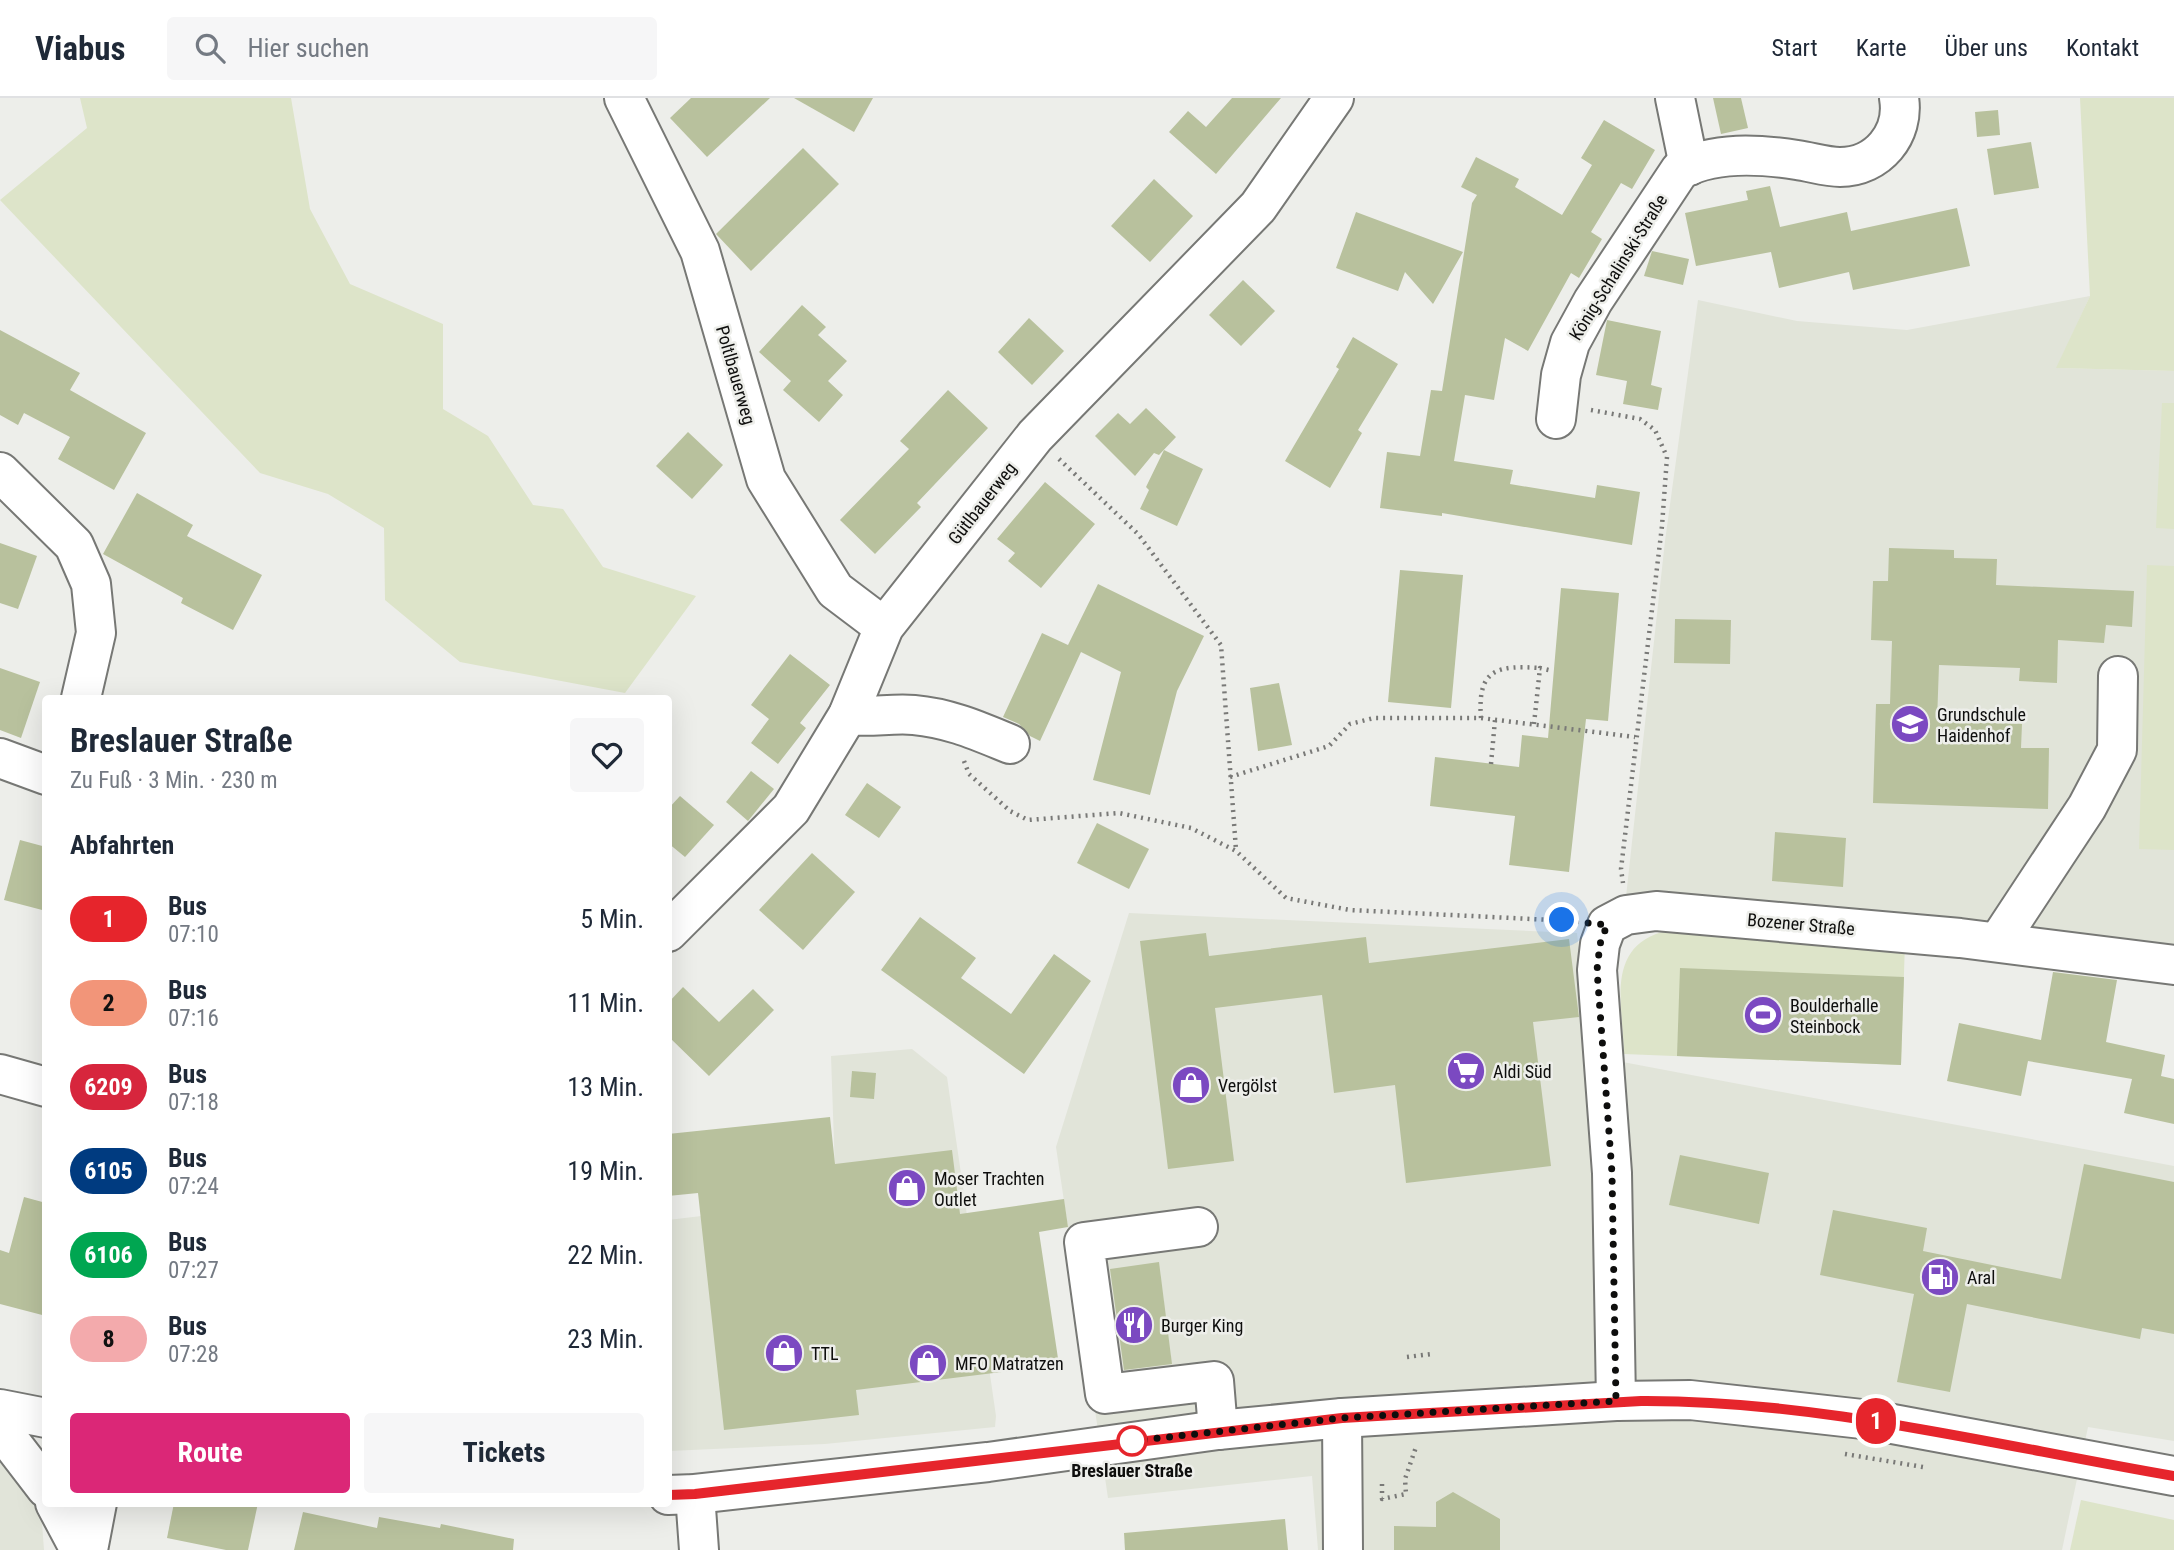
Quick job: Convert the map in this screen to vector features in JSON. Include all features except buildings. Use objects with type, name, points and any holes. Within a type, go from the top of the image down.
[{"type":"street","name":"Poltlbauerweg","points":[[624,98],[700,251],[766,479],[835,590],[884,627]]},
{"type":"street","name":"Gütlbauerweg","points":[[672,929],[687,917],[791,809],[848,715],[884,627],[1035,436],[1258,207],[1334,98]]},
{"type":"street","points":[[1675,98],[1689,166]]},
{"type":"street","name":"König-Schalinski-Straße","points":[[1557,412],[1570,343],[1593,300],[1680,170],[1698,160],[1727,156],[1790,159],[1841,167],[1866,162],[1885,150],[1895,133],[1901,111],[1899,98]]},
{"type":"street","points":[[0,472],[74,545],[91,584],[96,632],[82,695]]},
{"type":"street","points":[[1998,942],[2087,807],[2117,750],[2118,676]]},
{"type":"street","points":[[848,715],[870,718],[913,715],[958,723],[1010,744]]},
{"type":"street","points":[[0,758],[42,774]]},
{"type":"street","name":"Bozener Straße","points":[[1616,920],[1656,911],[1998,942],[2174,965]]},
{"type":"street","points":[[1616,920],[1600,944],[1597,970],[1612,1173],[1616,1401]]},
{"type":"street","points":[[0,1074],[42,1086]]},
{"type":"street","points":[[1198,1227],[1084,1242],[1105,1394],[1214,1381],[1218,1430]]},
{"type":"street","points":[[699,1550],[682,1494],[988,1462],[1218,1430],[1342,1418],[1616,1401],[1690,1400],[1871,1420],[2174,1476]]},
{"type":"street","points":[[0,1409],[42,1417]]},
{"type":"street","points":[[1342,1418],[1343,1550]]},
{"type":"street","points":[[0,1429],[42,1483]]},
{"type":"street","points":[[57,1507],[80,1550]]},
{"type":"street","points":[[88,1550],[96,1507]]},
{"type":"path","points":[[958,723],[960,754],[969,774],[1010,811],[1028,820],[1119,813],[1191,828],[1236,851],[1286,898],[1350,909],[1616,920],[1635,737],[1662,526],[1667,457],[1655,430],[1640,419],[1557,412]]},
{"type":"path","points":[[1035,436],[1138,534],[1221,645],[1236,851]]},
{"type":"path","points":[[1481,718],[1479,699],[1484,681],[1495,670],[1508,666],[1553,671]]},
{"type":"path","points":[[1534,724],[1540,668]]},
{"type":"path","points":[[1230,777],[1329,746],[1350,724],[1374,718],[1481,718],[1635,737]]},
{"type":"path","points":[[1491,764],[1495,720]]},
{"type":"path","points":[[1406,1357],[1432,1354]]},
{"type":"path","points":[[1382,1484],[1381,1499],[1406,1494],[1405,1479],[1419,1440],[1406,1441]]},
{"type":"path","points":[[1833,1452],[1929,1468]]},
{"type":"shaded area","name":"Grundschule Haidenhof","points":[[2090,296],[2057,368],[2174,371],[2174,957],[1625,906],[1665,541],[1698,300],[1797,321],[1907,330]]},
{"type":"shaded area","points":[[1129,913],[1577,933],[1591,1056],[2174,1166],[2174,1441],[2088,1427],[2062,1550],[1318,1550],[1312,1476],[1108,1498],[1056,1147]]},
{"type":"shaded area","points":[[912,1049],[947,1077],[996,1416],[995,1427],[825,1444],[672,1451],[672,1220],[836,1200],[831,1056]]},
{"type":"shaded area","points":[[0,1454],[25,1485],[42,1523],[44,1550],[0,1550]]},
{"type":"green space","points":[[80,98],[291,98],[310,209],[350,284],[443,324],[443,409],[488,436],[533,505],[563,509],[603,567],[696,596],[625,693],[460,662],[385,600],[384,528],[328,494],[260,473],[0,200],[87,128]]},
{"type":"green space","points":[[2080,98],[2174,98],[2174,371],[2056,368],[2090,296]]},
{"type":"green space","points":[[2162,403],[2174,403],[2174,529],[2156,528]]},
{"type":"green space","points":[[2147,565],[2174,566],[2174,850],[2139,849]]},
{"type":"green space","name":"Boulderhalle Steinbock","points":[[1662,932],[1905,942],[1901,1065],[1624,1054],[1621,981],[1625,965],[1632,951],[1644,940]]},
{"type":"green space","points":[[2081,1500],[2174,1520],[2174,1550],[2070,1550]]},
{"type":"bus line","name":"1","points":[[672,1495],[988,1462],[1218,1430],[1342,1418],[1616,1401],[1690,1400],[1871,1420],[2174,1476]]},
{"type":"place","name":"Grundschule Haidenhof","points":[[1910,724]]},
{"type":"place","name":"Boulderhalle Steinbock","points":[[1763,1015]]},
{"type":"place","name":"Aldi Süd","points":[[1466,1071]]},
{"type":"place","name":"Vergölst","points":[[1191,1085]]},
{"type":"place","name":"Moser Trachten Outlet","points":[[907,1188]]},
{"type":"place","name":"Aral","points":[[1940,1277]]},
{"type":"place","name":"Burger King","points":[[1134,1325]]},
{"type":"place","name":"TTL","points":[[784,1353]]},
{"type":"place","name":"MFO Matratzen","points":[[928,1363]]},
{"type":"place","name":"Breslauer Straße","points":[[1132,1441]]},
{"type":"route","points":[[1132,1441],[1342,1418],[1616,1401],[1612,1173],[1597,970],[1600,944],[1607,925],[1562,920]]}]
